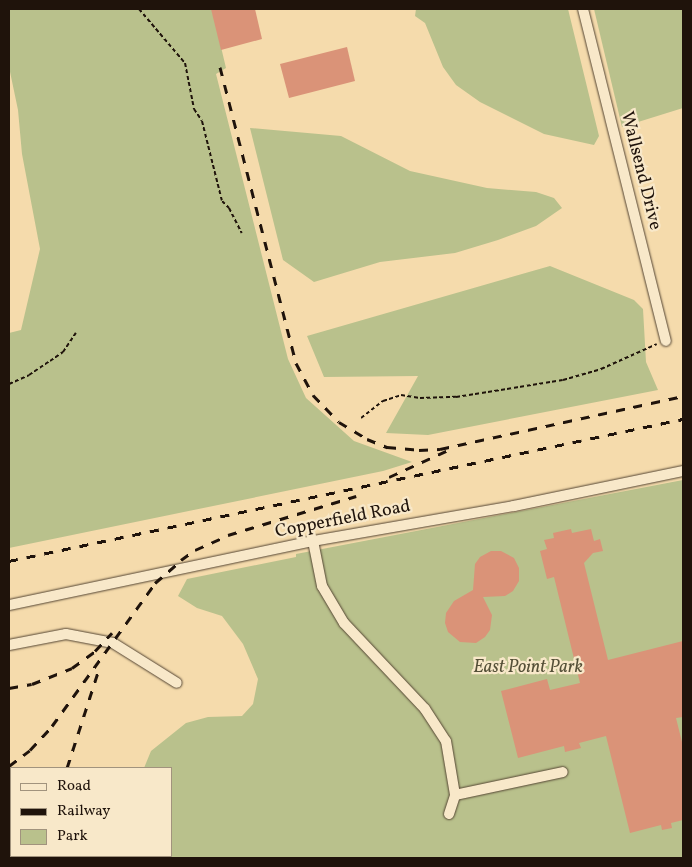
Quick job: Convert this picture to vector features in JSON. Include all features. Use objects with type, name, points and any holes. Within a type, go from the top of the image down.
[{"type":"street","name":"Wallsend Drive","points":[[583,9],[666,341]]},
{"type":"street","name":"Copperfield Road","points":[[9,605],[312,541],[514,506],[683,472]]},
{"type":"street","points":[[312,541],[322,586],[344,623],[425,709],[446,741],[455,795],[449,814]]},
{"type":"street","points":[[9,645],[66,634],[105,641],[113,643],[177,683]]},
{"type":"street","points":[[455,795],[563,772]]},
{"type":"path","points":[[139,9],[184,63],[194,109],[202,120],[222,201],[229,208],[242,232]]},
{"type":"path","points":[[9,384],[63,352],[76,333]]},
{"type":"path","points":[[361,418],[383,401],[400,395],[420,398],[456,397],[563,380],[601,369],[666,341]]},
{"type":"green space","points":[[9,9],[212,9],[226,68],[216,74],[288,359],[306,398],[354,441],[412,462],[383,471],[9,548],[9,333],[21,330],[40,249],[22,154],[18,110],[9,67]]},
{"type":"green space","points":[[416,9],[568,9],[599,136],[594,145],[544,134],[480,102],[456,85],[443,67],[425,23],[415,16]]},
{"type":"green space","points":[[594,9],[683,9],[683,108],[622,127]]},
{"type":"green space","points":[[250,128],[341,136],[410,171],[487,188],[536,192],[554,198],[562,208],[536,226],[455,253],[380,262],[314,282],[283,260]]},
{"type":"green space","points":[[550,266],[634,300],[643,309],[646,362],[658,390],[428,435],[386,433],[418,376],[324,377],[307,336]]},
{"type":"green space","name":"East Point Park","points":[[683,480],[683,858],[83,858],[172,857],[172,767],[144,767],[151,751],[186,723],[208,717],[242,716],[253,704],[258,679],[243,644],[222,616],[197,608],[178,596],[187,579],[296,557],[296,554]]},
{"type":"building","points":[[211,9],[255,9],[262,39],[221,50]]},
{"type":"building","points":[[347,47],[355,81],[289,98],[280,64]]},
{"type":"building","points":[[571,529],[572,533],[591,529],[594,541],[600,539],[603,551],[593,553],[584,563],[608,660],[683,641],[683,717],[676,718],[683,746],[683,820],[671,823],[672,828],[662,830],[661,825],[630,833],[606,736],[579,743],[581,748],[565,752],[564,746],[518,758],[501,691],[547,679],[550,690],[580,683],[554,577],[547,579],[540,551],[547,549],[544,540],[554,538],[553,533]]},
{"type":"building","points":[[491,551],[501,551],[514,558],[519,568],[519,581],[513,591],[505,596],[483,597],[492,615],[490,630],[485,637],[476,643],[460,642],[448,632],[445,623],[446,613],[454,601],[473,590],[475,564],[480,557]]},
{"type":"railway","points":[[220,67],[296,363],[313,395],[339,422],[367,439],[387,447],[419,450],[440,449],[683,396]]},
{"type":"railway","points":[[9,561],[683,419]]},
{"type":"railway","points":[[389,477],[446,451]]},
{"type":"railway","points":[[9,766],[30,750],[52,726],[155,583],[181,560],[195,550],[228,535],[356,496]]},
{"type":"railway","points":[[9,688],[32,684],[72,668],[95,651],[112,633]]},
{"type":"railway","points":[[67,767],[100,666]]}]
